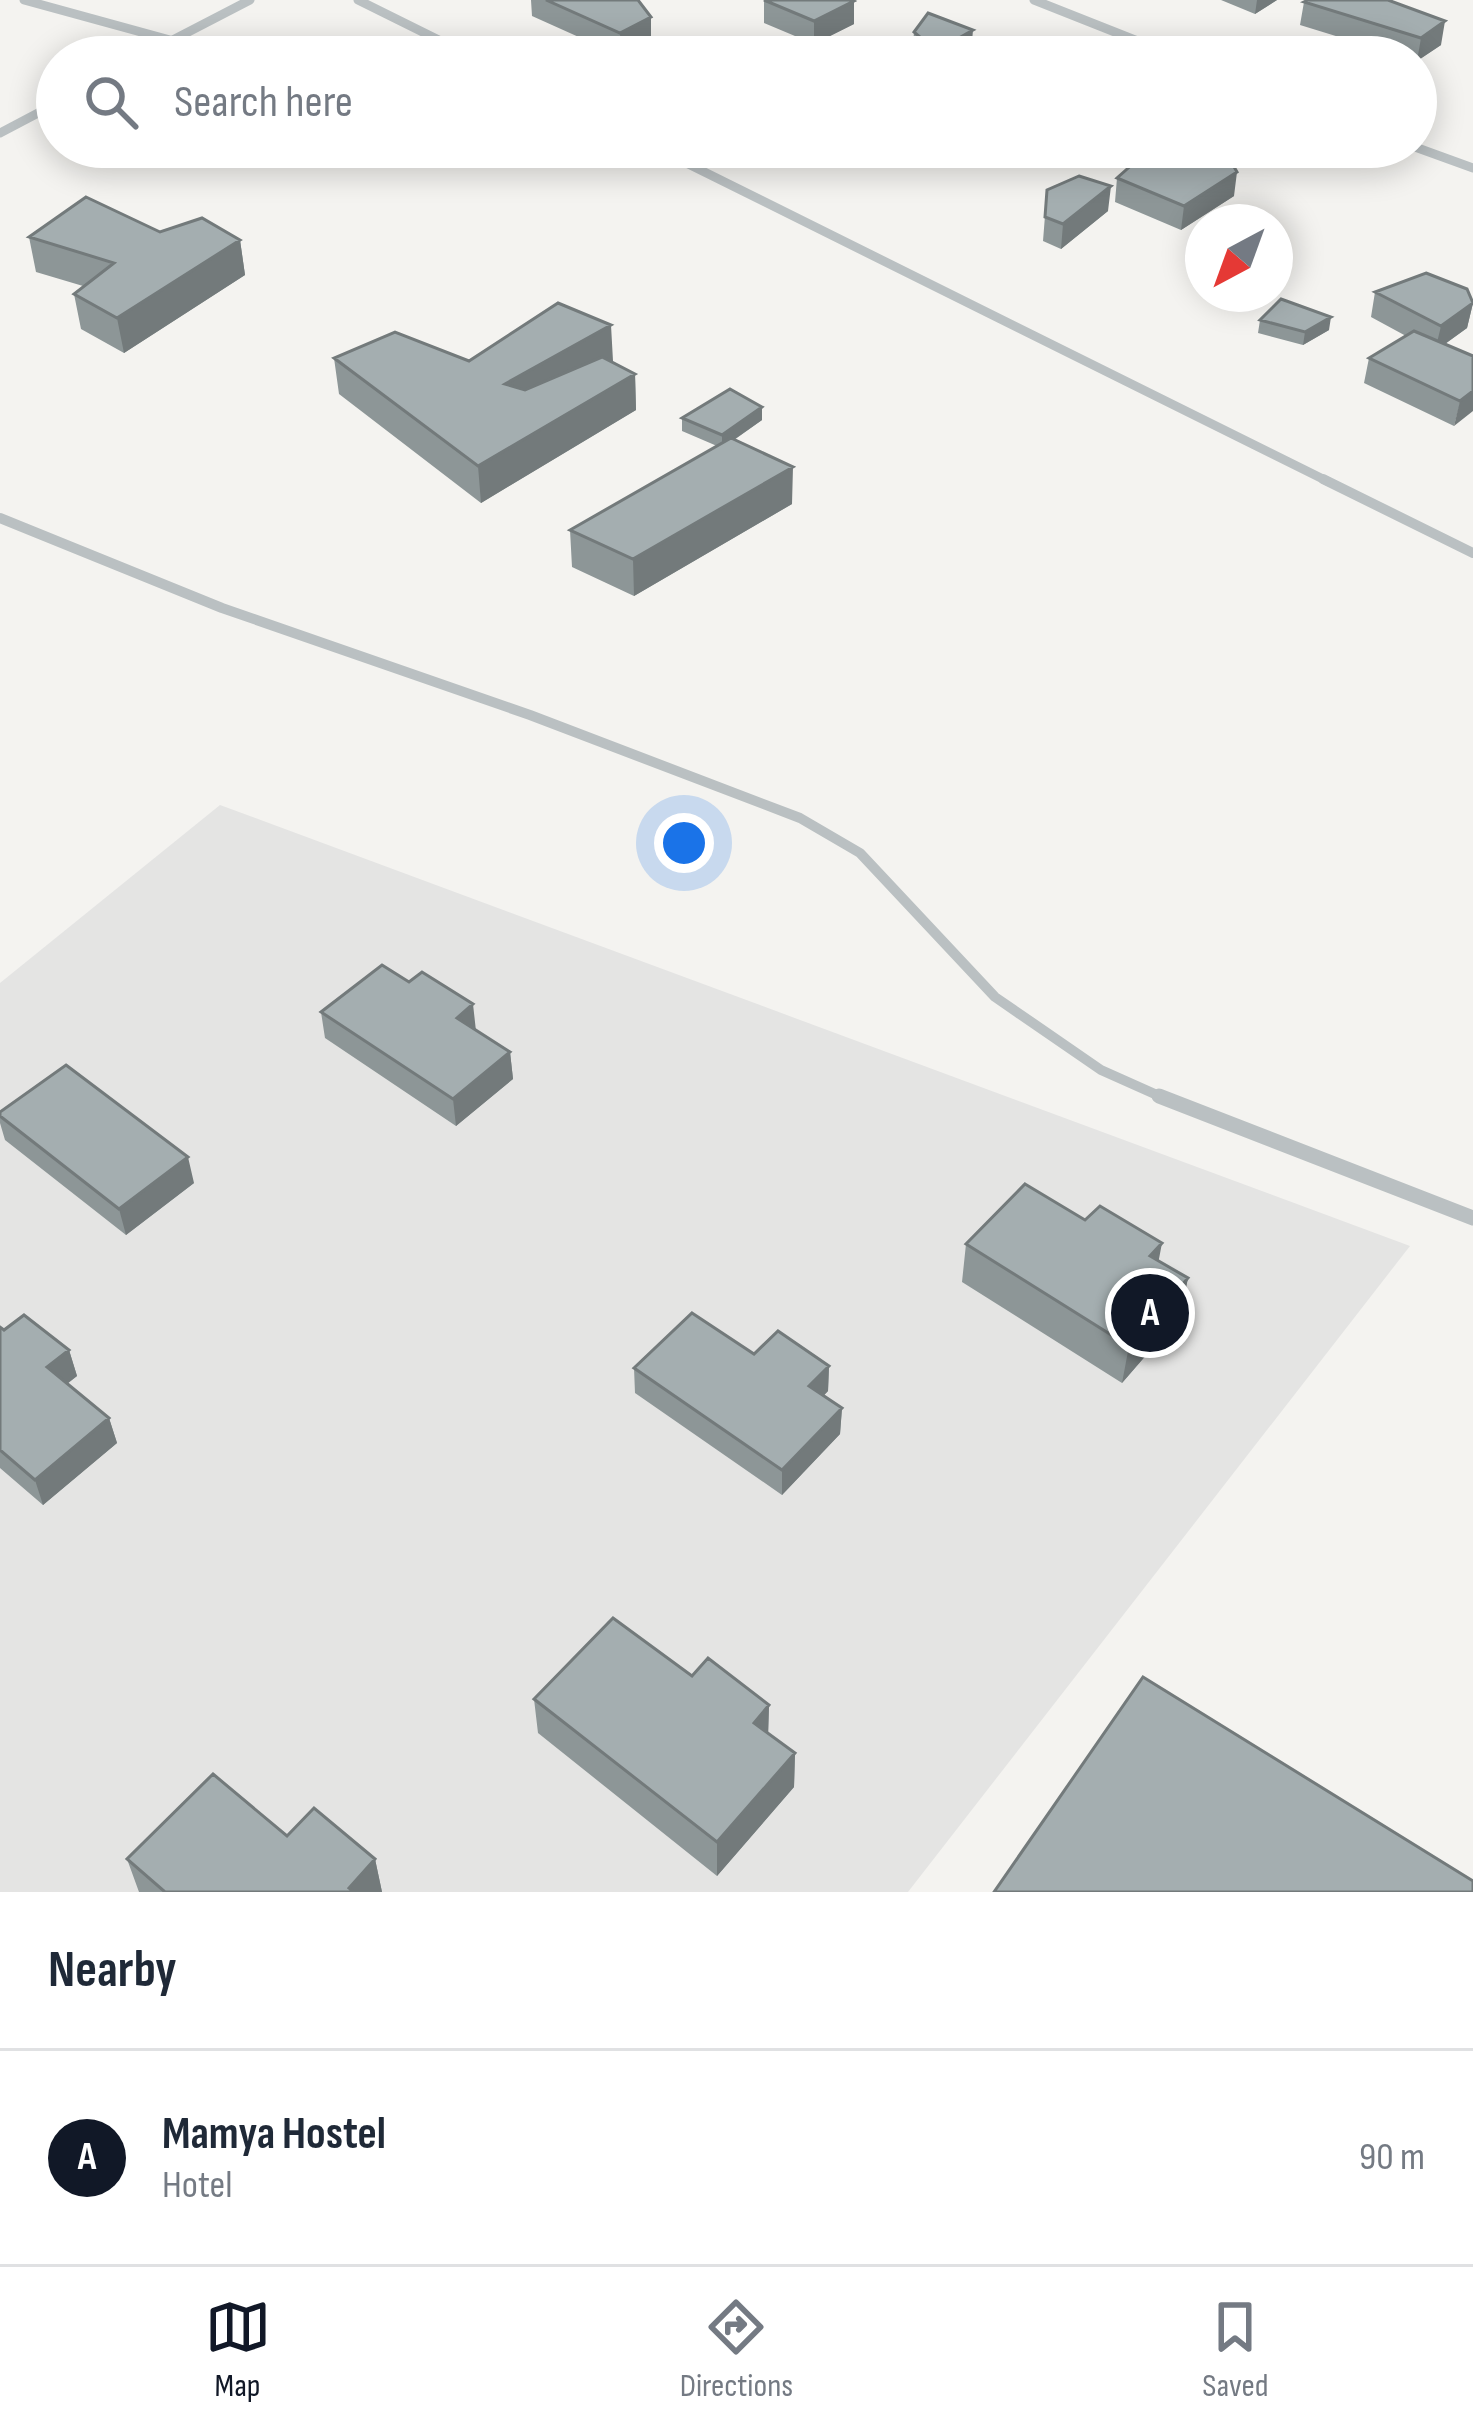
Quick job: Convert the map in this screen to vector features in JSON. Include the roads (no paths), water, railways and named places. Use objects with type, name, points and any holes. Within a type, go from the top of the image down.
[{"type":"street","points":[[24,0],[155,36]]},
{"type":"street","points":[[178,36],[250,0]]},
{"type":"street","points":[[358,0],[431,36]]},
{"type":"street","points":[[1034,0],[1125,36]]},
{"type":"street","points":[[0,133],[36,114]]},
{"type":"street","points":[[1437,155],[1473,168]]},
{"type":"street","points":[[696,168],[1473,553]]},
{"type":"street","points":[[0,518],[222,608],[530,715],[800,818],[860,853],[995,997],[1101,1070],[1201,1115],[1473,1218]]},
{"type":"place","name":"Mamya Hostel","points":[[1150,1313]]}]
